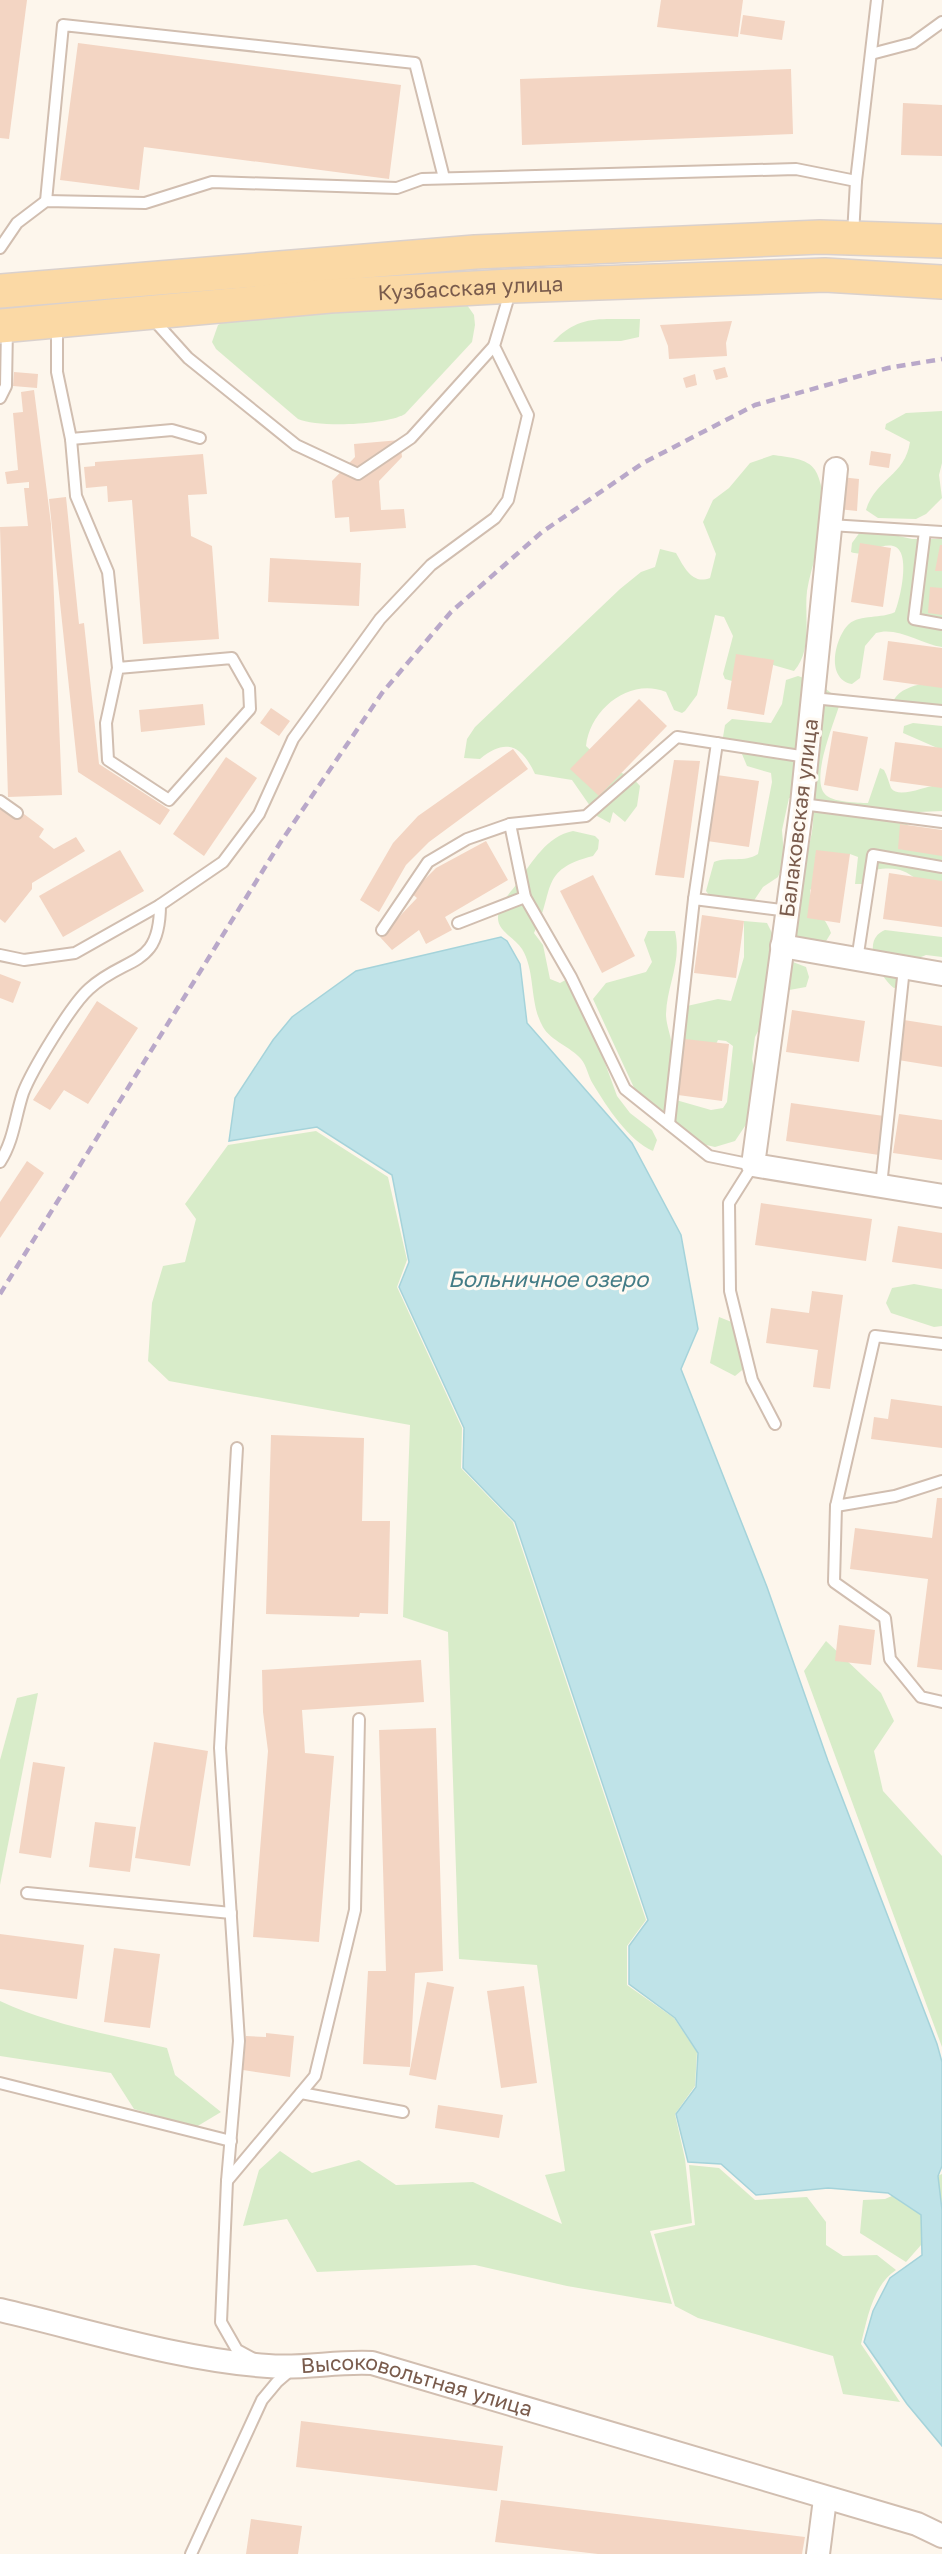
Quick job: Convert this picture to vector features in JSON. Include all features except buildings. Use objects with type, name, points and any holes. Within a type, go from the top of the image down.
[{"type":"main road","name":"Кузбасская улица","points":[[0,291],[475,252],[820,237],[942,241]]},
{"type":"main road","name":"Кузбасская улица","points":[[4,326],[330,296],[512,286],[825,275],[942,282]]},
{"type":"street","name":"Балаковская улица","points":[[753,1165],[802,804],[836,469]]},
{"type":"street","points":[[782,946],[857,961],[942,974]]},
{"type":"street","points":[[753,1165],[942,1196]]},
{"type":"street","name":"Высоковольтная улица","points":[[0,2310],[201,2358],[268,2366],[296,2366],[342,2361],[372,2363],[825,2499],[917,2524],[942,2536]]},
{"type":"street","points":[[818,2554],[825,2499]]},
{"type":"lane","points":[[853,238],[856,181],[877,0]]},
{"type":"lane","points":[[871,54],[913,43],[942,22]]},
{"type":"lane","points":[[46,201],[63,25],[414,63],[444,178]]},
{"type":"lane","points":[[0,248],[17,223],[46,201],[145,203],[212,182],[397,188],[422,179],[796,169],[856,181]]},
{"type":"lane","points":[[147,313],[188,358],[296,445],[358,474],[411,438],[494,346],[512,286]]},
{"type":"lane","points":[[57,320],[57,372],[71,439],[76,496],[108,573],[118,668],[106,723],[108,760],[169,800],[250,709],[249,688],[232,658],[118,668]]},
{"type":"lane","points":[[0,398],[6,379],[4,326]]},
{"type":"lane","points":[[0,955],[24,960],[75,953],[160,905],[223,862],[259,814],[293,739],[380,619],[431,565],[495,518],[508,500],[528,415],[494,346]]},
{"type":"lane","points":[[71,439],[172,430],[200,438]]},
{"type":"lane","points":[[830,525],[942,532]]},
{"type":"lane","points":[[925,531],[914,619],[942,624]]},
{"type":"lane","points":[[813,698],[942,711]]},
{"type":"lane","points":[[382,930],[428,862],[467,839],[510,824],[586,816],[677,737],[807,757]]},
{"type":"lane","points":[[669,1124],[694,899],[717,743]]},
{"type":"lane","points":[[0,801],[17,813]]},
{"type":"lane","points":[[802,804],[942,822]]},
{"type":"lane","points":[[510,824],[525,897],[571,977],[625,1089],[709,1156],[753,1165],[729,1203],[730,1291],[752,1380],[775,1424]]},
{"type":"lane","points":[[857,961],[873,855],[942,867]]},
{"type":"lane","points":[[458,923],[525,897]]},
{"type":"lane","points":[[694,899],[789,912]]},
{"type":"lane","points":[[0,1162],[10,1146],[24,1092],[63,1022],[89,989],[151,949],[160,927],[160,905]]},
{"type":"lane","points":[[881,1186],[904,968]]},
{"type":"lane","points":[[942,1344],[875,1336],[836,1506],[834,1582],[885,1618],[890,1659],[921,1697],[942,1702]]},
{"type":"lane","points":[[237,1448],[220,1748],[239,2041],[227,2181],[221,2322],[237,2349],[268,2366]]},
{"type":"lane","points":[[836,1506],[895,1496],[942,1481]]},
{"type":"lane","points":[[227,2181],[315,2076],[355,1910],[359,1719]]},
{"type":"lane","points":[[27,1893],[231,1913]]},
{"type":"lane","points":[[0,2083],[231,2141]]},
{"type":"lane","points":[[301,2093],[403,2112]]},
{"type":"lane","points":[[191,2554],[262,2400],[277,2382],[296,2366]]},
{"type":"green space","points":[[465,302],[474,315],[472,342],[405,414],[383,421],[320,424],[298,419],[216,349],[212,342],[218,325],[231,318]]},
{"type":"green space","points":[[603,319],[640,319],[639,337],[621,341],[553,342],[573,326],[582,322]]},
{"type":"green space","points":[[942,411],[942,463],[939,475],[942,498],[926,514],[916,519],[878,518],[866,510],[876,491],[897,470],[907,453],[910,442],[885,429],[886,424],[906,413]]},
{"type":"green space","points":[[773,455],[796,459],[812,466],[822,489],[824,510],[822,530],[807,591],[806,643],[800,663],[794,671],[773,665],[746,685],[725,679],[723,674],[733,636],[724,617],[715,615],[697,695],[685,711],[682,713],[674,710],[666,692],[652,688],[626,693],[614,700],[595,720],[586,746],[611,769],[632,777],[640,786],[637,806],[625,822],[613,812],[610,823],[597,816],[572,780],[535,774],[525,757],[512,748],[498,748],[480,759],[464,758],[467,739],[475,727],[620,589],[641,572],[655,567],[660,549],[676,553],[693,577],[704,580],[710,578],[716,554],[703,522],[713,500],[729,488],[750,463]]},
{"type":"green space","points":[[863,528],[912,539],[942,539],[942,647],[892,632],[876,633],[865,646],[860,678],[852,684],[844,681],[835,666],[840,638],[844,630],[854,621],[895,612],[903,576],[902,556],[899,549],[893,546],[862,553],[851,552],[852,543]]},
{"type":"green space","points":[[798,676],[827,690],[840,703],[821,766],[822,789],[827,796],[841,801],[868,803],[880,768],[884,770],[891,788],[901,793],[930,786],[942,786],[942,811],[919,812],[909,817],[907,828],[942,845],[942,895],[911,875],[897,869],[875,870],[865,884],[855,884],[858,857],[850,854],[810,890],[815,906],[831,933],[823,946],[800,943],[796,929],[797,896],[813,827],[813,812],[808,794],[789,798],[782,830],[784,856],[781,870],[778,877],[763,887],[753,902],[713,900],[706,891],[714,862],[753,857],[758,854],[772,782],[771,773],[747,766],[742,754],[723,737],[725,725],[732,719],[771,723],[782,704],[786,680]]},
{"type":"green space","points":[[942,681],[942,717],[901,714],[892,710],[893,702],[903,691],[910,687]]},
{"type":"green space","points":[[913,723],[942,726],[942,750],[903,733],[904,726]]},
{"type":"green space","points":[[573,831],[595,836],[599,840],[598,849],[593,856],[564,868],[556,875],[534,933],[543,945],[550,979],[560,983],[571,977],[583,990],[592,1027],[617,1096],[630,1113],[652,1130],[657,1140],[653,1151],[635,1139],[619,1122],[593,1084],[581,1059],[543,1027],[536,1008],[526,958],[519,945],[498,922],[503,902],[535,858],[555,838]]},
{"type":"green space","points":[[744,921],[767,923],[785,959],[806,967],[809,977],[806,987],[778,992],[755,1037],[752,1059],[757,1082],[753,1114],[735,1141],[715,1147],[702,1144],[642,1105],[593,999],[606,983],[646,972],[652,962],[644,940],[648,931],[675,931],[677,953],[666,1014],[672,1046],[669,1083],[676,1100],[711,1110],[723,1108],[727,1102],[733,1046],[726,1041],[718,1040],[702,1072],[692,1072],[681,1056],[687,1006],[718,999],[731,1001],[744,957]]},
{"type":"green space","points":[[885,930],[942,937],[942,957],[926,955],[916,959],[911,977],[905,986],[894,988],[883,975],[874,958],[874,942]]},
{"type":"green space","points":[[316,1131],[388,1177],[407,1260],[397,1287],[462,1428],[461,1468],[513,1522],[646,1920],[627,1946],[627,1985],[674,2018],[697,2052],[695,2086],[675,2114],[685,2159],[692,2223],[650,2231],[672,2304],[567,2286],[475,2265],[317,2272],[287,2219],[243,2226],[259,2170],[280,2151],[312,2173],[359,2160],[396,2185],[473,2182],[562,2224],[545,2175],[565,2171],[537,1965],[459,1959],[448,1632],[403,1617],[410,1425],[169,1381],[148,1361],[152,1303],[163,1266],[185,1262],[196,1219],[185,1204],[228,1145]]},
{"type":"green space","points":[[914,1284],[942,1289],[942,1326],[934,1327],[891,1313],[886,1303],[892,1288]]},
{"type":"green space","points":[[719,1317],[744,1327],[750,1340],[747,1366],[735,1376],[710,1363]]},
{"type":"green space","points":[[826,1641],[881,1693],[894,1721],[874,1751],[883,1791],[942,1856],[942,2047],[804,1671]]},
{"type":"green space","points":[[38,1693],[0,1885],[0,1760],[17,1698]]},
{"type":"green space","points":[[0,2001],[61,2023],[167,2048],[175,2075],[221,2112],[196,2127],[134,2109],[111,2073],[0,2056]]},
{"type":"green space","points":[[689,2165],[719,2168],[755,2200],[807,2197],[826,2222],[826,2245],[843,2256],[877,2255],[896,2270],[888,2276],[876,2293],[861,2344],[900,2402],[843,2394],[833,2356],[698,2318],[675,2306],[654,2234],[695,2225]]},
{"type":"green space","points":[[942,2174],[942,2233],[936,2228],[906,2262],[860,2233],[863,2200],[885,2199]]},
{"type":"water","name":"Больничное озеро","points":[[501,937],[507,941],[520,964],[527,1023],[632,1143],[681,1235],[698,1329],[681,1369],[767,1587],[828,1761],[937,2044],[942,2062],[942,2166],[938,2176],[942,2210],[942,2446],[907,2404],[864,2342],[873,2311],[890,2278],[922,2255],[921,2215],[888,2193],[828,2188],[756,2195],[721,2164],[688,2162],[676,2114],[696,2087],[698,2053],[675,2018],[629,1984],[629,1946],[648,1920],[515,1522],[463,1468],[464,1428],[399,1287],[409,1262],[392,1175],[317,1127],[229,1141],[235,1098],[273,1040],[292,1017],[356,971]]},
{"type":"railway","points":[[0,1294],[280,843],[382,693],[451,612],[542,532],[643,463],[755,405],[888,368],[942,359]]}]
